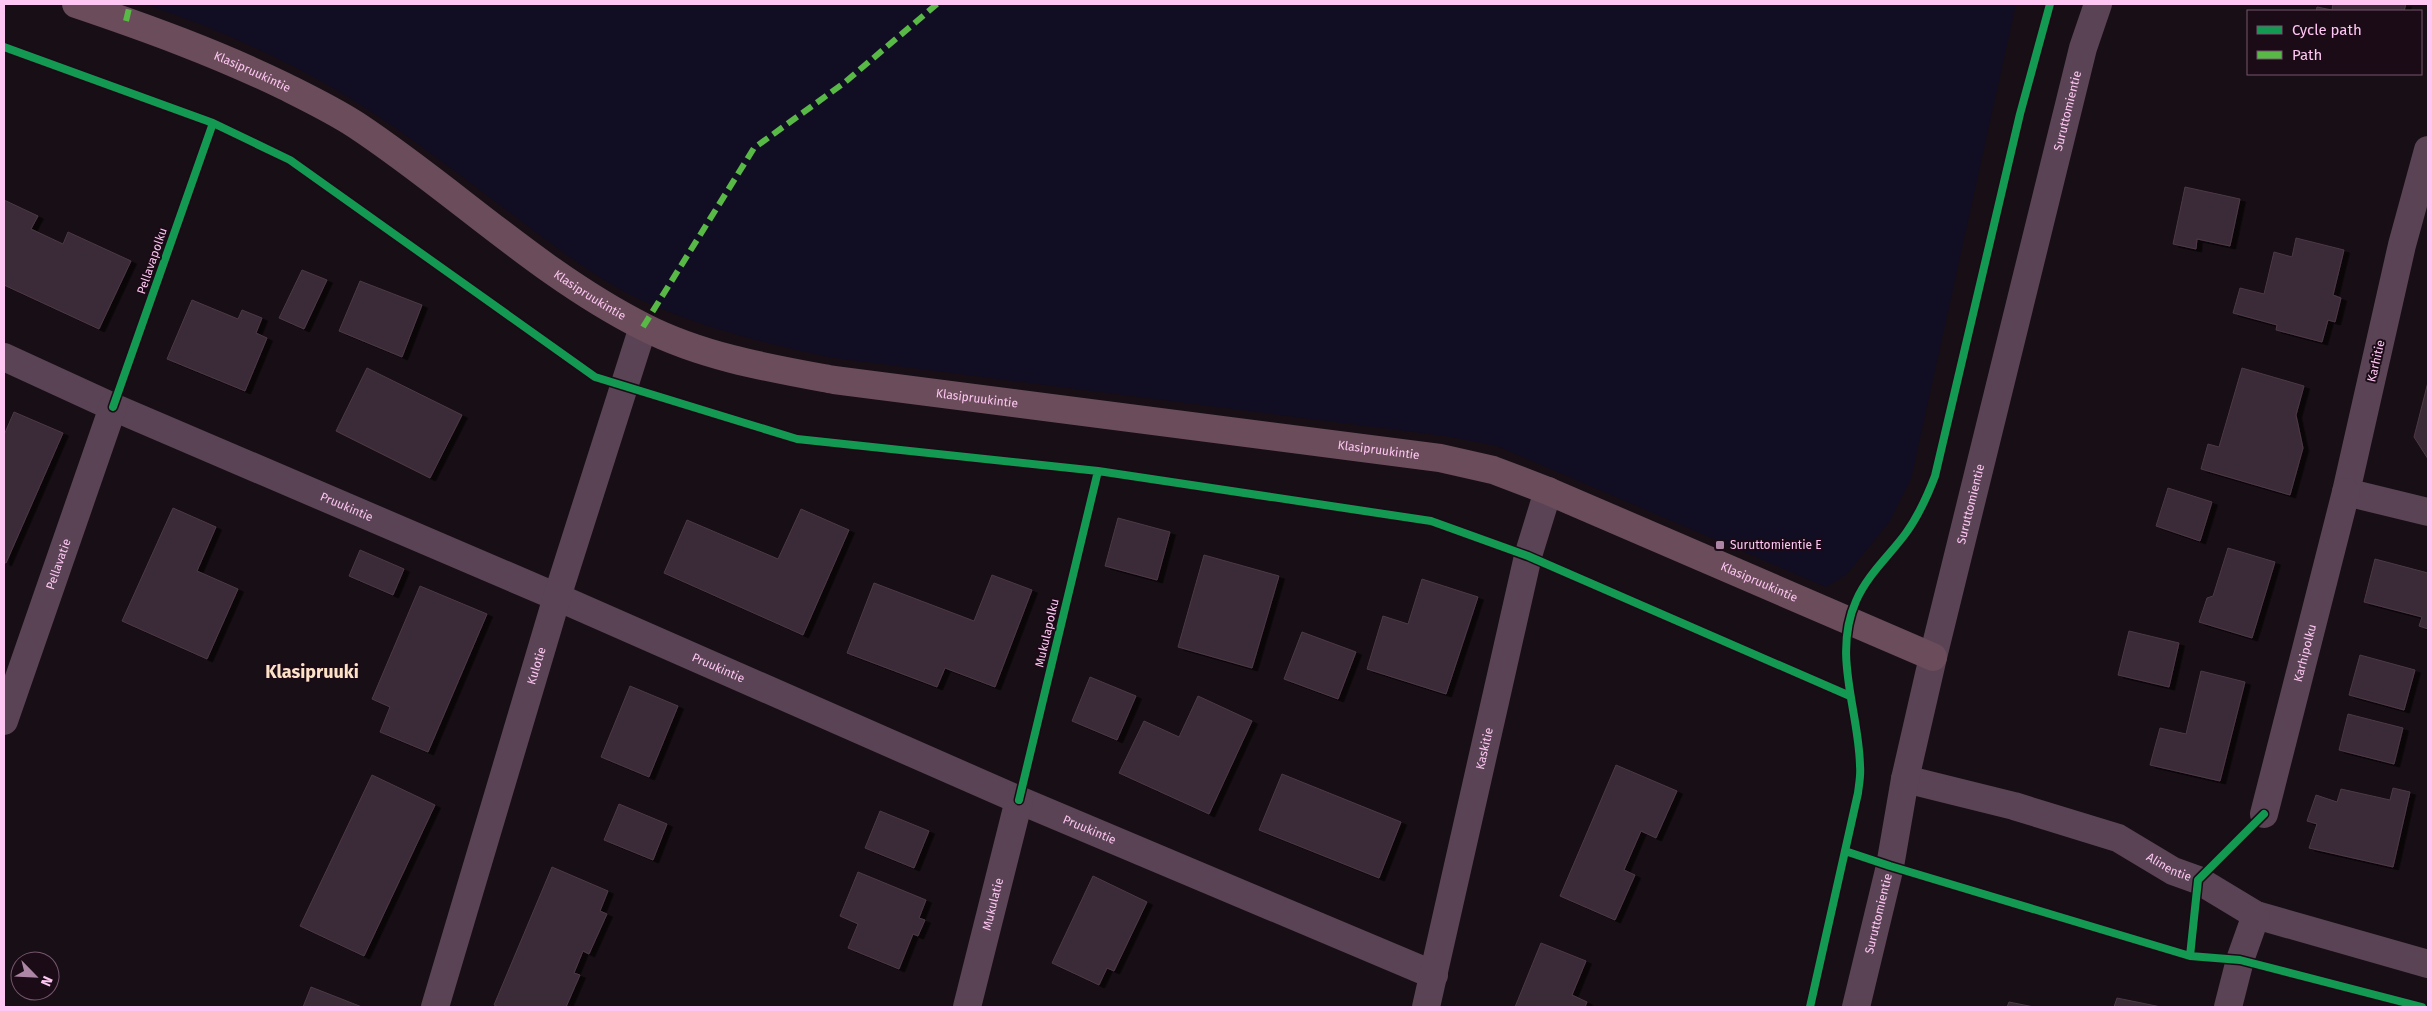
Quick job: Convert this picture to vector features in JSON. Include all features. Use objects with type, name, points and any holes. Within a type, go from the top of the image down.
[{"type":"main road","name":"Klasipruukintie","points":[[76,4],[184,41],[237,64],[354,124],[534,257],[588,294],[643,327],[690,347],[761,367],[834,380],[1440,458],[1493,470],[1548,491],[1933,657]]},
{"type":"street","name":"Suruttomientie","points":[[1856,1007],[1890,866],[1905,779],[1933,657],[2083,48],[2098,4]]},
{"type":"street","name":"Karhitie","points":[[2346,492],[2402,245],[2428,150]]},
{"type":"street","name":"Kulotie","points":[[435,1007],[557,597],[643,327]]},
{"type":"street","name":"Pruukintie","points":[[4,357],[113,407],[557,597],[1019,800],[1434,975]]},
{"type":"street","name":"Pellavatie","points":[[4,721],[113,407]]},
{"type":"street","name":"Kaskitie","points":[[1426,1007],[1528,556],[1548,491]]},
{"type":"street","points":[[2346,492],[2428,512]]},
{"type":"street","name":"Karhipolku","points":[[2264,814],[2346,492]]},
{"type":"street","name":"Alinentie","points":[[1905,779],[2014,806],[2118,838],[2173,870],[2198,880],[2256,915],[2428,964]]},
{"type":"street","name":"Mukulatie","points":[[967,1007],[1019,800]]},
{"type":"street","points":[[2228,1007],[2240,960],[2256,915]]},
{"type":"shaded area","points":[[145,4],[2016,4],[1911,479],[1890,521],[1847,574],[1826,587],[1497,446],[1445,436],[834,358],[760,341],[711,327],[639,299],[597,275],[543,238],[411,139],[336,90],[243,42]]},
{"type":"building","points":[[2333,4],[2406,4],[2404,10],[2332,10]]},
{"type":"building","points":[[2317,7],[2332,10],[2316,10]]},
{"type":"building","points":[[2185,187],[2240,199],[2230,246],[2197,239],[2196,249],[2173,244]]},
{"type":"building","points":[[4,200],[38,216],[31,229],[63,244],[68,232],[131,261],[99,329],[4,285]]},
{"type":"building","points":[[2296,238],[2344,250],[2333,295],[2341,298],[2335,322],[2328,320],[2322,342],[2276,330],[2277,325],[2233,313],[2240,288],[2264,294],[2274,252],[2292,257]]},
{"type":"building","points":[[302,270],[327,280],[304,329],[279,318]]},
{"type":"building","points":[[360,281],[422,305],[402,357],[339,331]]},
{"type":"building","points":[[192,300],[238,319],[242,310],[262,318],[256,333],[267,338],[245,391],[167,359]]},
{"type":"building","points":[[367,368],[462,415],[430,478],[336,431]]},
{"type":"building","points":[[2242,368],[2304,386],[2296,415],[2303,448],[2290,495],[2201,469],[2208,444],[2219,447]]},
{"type":"building","points":[[2428,382],[2428,459],[2414,437]]},
{"type":"building","points":[[14,412],[63,433],[6,563],[4,562],[4,435]]},
{"type":"building","points":[[2168,488],[2212,502],[2200,541],[2156,526]]},
{"type":"building","points":[[173,508],[216,527],[197,571],[238,589],[207,659],[122,621]]},
{"type":"building","points":[[801,509],[849,530],[803,635],[664,573],[687,520],[778,559]]},
{"type":"building","points":[[1118,518],[1170,532],[1157,580],[1105,566]]},
{"type":"building","points":[[2228,548],[2275,562],[2252,638],[2199,622],[2207,598],[2213,596]]},
{"type":"building","points":[[360,550],[404,569],[393,595],[349,576]]},
{"type":"building","points":[[1204,555],[1279,576],[1252,668],[1178,647]]},
{"type":"building","points":[[2375,559],[2428,573],[2428,629],[2419,626],[2422,617],[2364,602]]},
{"type":"building","points":[[992,575],[1032,590],[995,687],[945,668],[937,687],[847,653],[874,583],[974,621]]},
{"type":"building","points":[[1422,579],[1478,597],[1446,694],[1367,669],[1383,616],[1408,624]]},
{"type":"building","points":[[420,586],[487,614],[428,752],[380,732],[390,707],[372,699]]},
{"type":"building","points":[[2129,631],[2179,643],[2169,687],[2118,675]]},
{"type":"building","points":[[1302,632],[1356,652],[1338,699],[1284,679]]},
{"type":"building","points":[[2360,655],[2415,670],[2404,710],[2349,695]]},
{"type":"building","points":[[2201,671],[2245,682],[2220,781],[2150,765],[2160,728],[2186,734]]},
{"type":"building","points":[[1090,677],[1136,696],[1117,740],[1072,721]]},
{"type":"building","points":[[630,686],[678,706],[649,777],[601,757]]},
{"type":"building","points":[[1198,696],[1252,721],[1209,814],[1119,773],[1144,721],[1179,737]]},
{"type":"building","points":[[2348,714],[2403,728],[2394,764],[2339,750]]},
{"type":"building","points":[[1616,765],[1677,791],[1656,838],[1641,831],[1624,870],[1635,875],[1615,920],[1560,896]]},
{"type":"building","points":[[1282,774],[1401,822],[1379,878],[1259,830]]},
{"type":"building","points":[[372,775],[435,805],[364,956],[300,926]]},
{"type":"building","points":[[2393,788],[2410,792],[2393,867],[2309,848],[2317,824],[2307,821],[2316,795],[2337,802],[2341,789],[2390,800]]},
{"type":"building","points":[[619,804],[667,824],[653,860],[604,840]]},
{"type":"building","points":[[880,811],[929,831],[914,868],[865,848]]},
{"type":"building","points":[[552,867],[608,891],[600,911],[607,914],[589,954],[583,951],[574,973],[580,975],[566,1007],[499,1007],[494,1005]]},
{"type":"building","points":[[858,872],[926,900],[919,918],[925,920],[918,936],[913,934],[899,969],[848,948],[858,924],[840,916]]},
{"type":"building","points":[[1093,876],[1147,902],[1114,971],[1107,968],[1099,985],[1052,963]]},
{"type":"building","points":[[1541,943],[1586,961],[1572,995],[1587,1002],[1585,1007],[1515,1007]]},
{"type":"building","points":[[311,987],[362,1007],[303,1007]]},
{"type":"building","points":[[2117,998],[2161,1007],[2114,1007]]},
{"type":"building","points":[[2009,1002],[2034,1007],[2007,1007]]},
{"type":"marked path","points":[[126,21],[130,4]]},
{"type":"marked path","points":[[643,327],[754,148],[844,83],[937,4]]},
{"type":"cycle path","points":[[1810,1007],[1860,780],[1859,745],[1846,662],[1849,621],[1856,601],[1866,582],[1911,526],[1935,476],[2020,114],[2050,4]]},
{"type":"cycle path","points":[[4,47],[213,123],[290,160],[595,377],[797,439],[1098,471],[1431,521],[1528,556],[1850,696]]},
{"type":"cycle path","name":"Pellavapolku","points":[[113,407],[213,123]]},
{"type":"cycle path","name":"Mukulapolku","points":[[1019,800],[1098,471]]},
{"type":"cycle path","points":[[2190,956],[2198,880],[2264,814]]},
{"type":"cycle path","points":[[1845,851],[2190,956],[2240,960],[2422,1007]]},
{"type":"place","name":"Suruttomientie E","points":[[1720,545]]},
{"type":"district","name":"Klasipruuki","points":[[312,672]]}]
